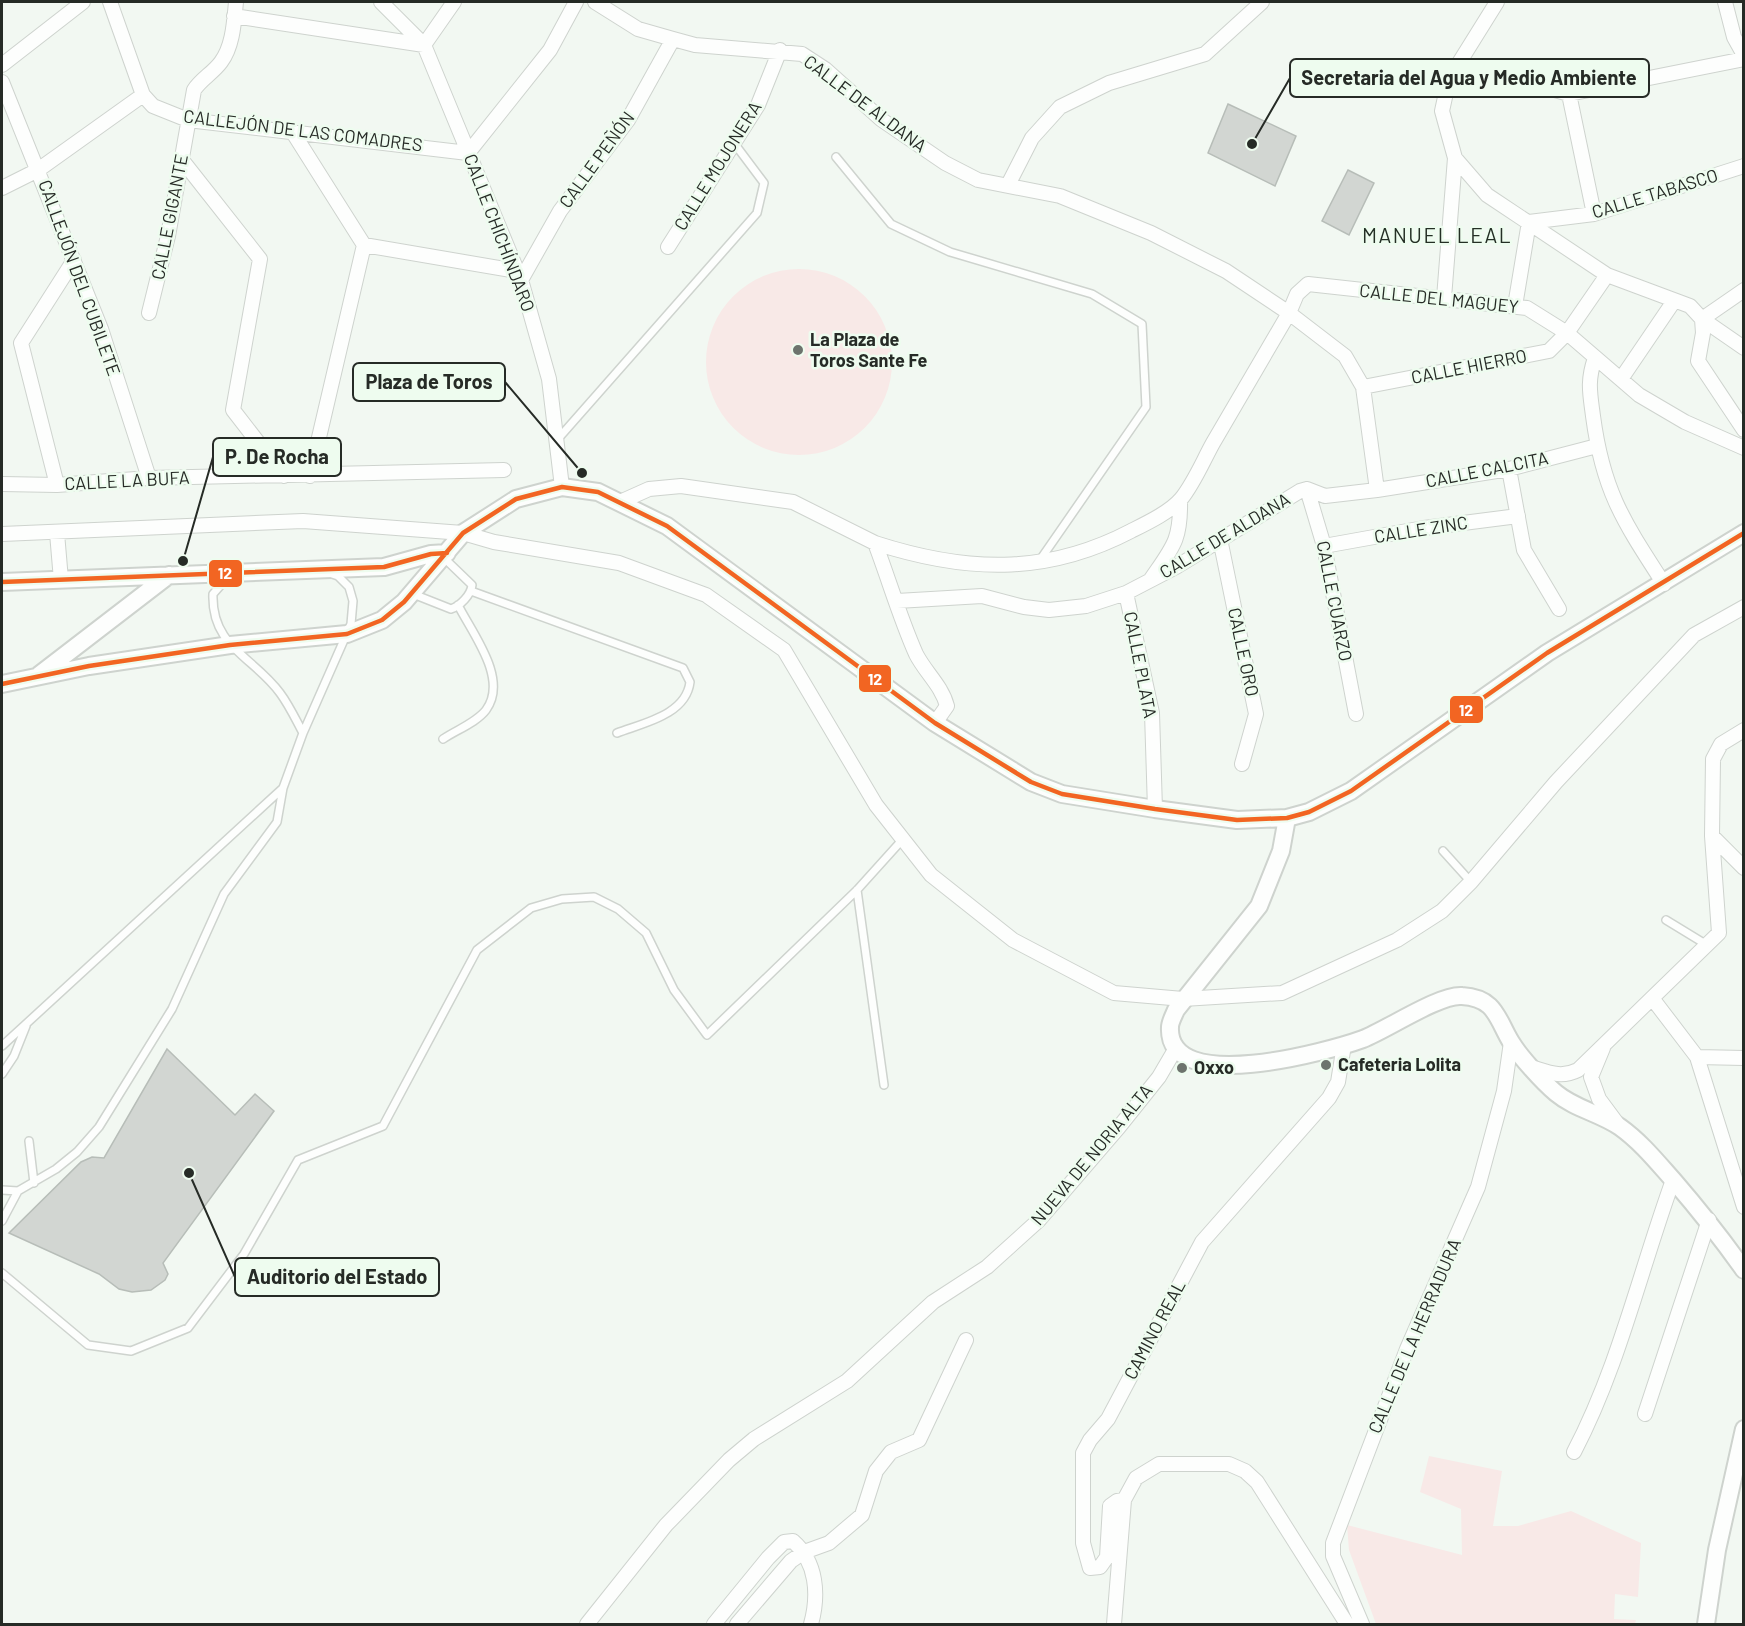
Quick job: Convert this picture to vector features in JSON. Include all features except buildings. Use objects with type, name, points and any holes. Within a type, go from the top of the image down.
[{"type":"street","points":[[2,65],[82,2]]},
{"type":"street","points":[[2,188],[38,170],[143,95],[110,2]]},
{"type":"street","name":"CALLE GIGANTE","points":[[149,313],[168,236],[194,90],[201,80],[220,63],[229,48],[236,2]]},
{"type":"street","name":"CALLE CHICHÍNDARO","points":[[381,2],[424,45],[519,275],[549,379],[562,487]]},
{"type":"street","points":[[234,16],[424,45],[454,2]]},
{"type":"street","points":[[468,153],[550,50],[576,2]]},
{"type":"street","name":"CALLE DE ALDANA","points":[[595,2],[638,29],[695,45],[780,50],[802,54],[825,69],[882,120],[945,163],[978,180],[1060,196],[1151,233],[1226,271],[1289,313],[1345,356],[1363,387],[1377,490],[1325,496],[1307,489],[1126,593],[1086,606],[1049,610],[1023,608],[982,596],[897,601]]},
{"type":"street","points":[[1008,185],[1032,138],[1060,107],[1109,83],[1205,54],[1262,2]]},
{"type":"street","points":[[1444,298],[1455,158],[1442,111],[1449,79],[1497,2]]},
{"type":"street","points":[[1459,63],[1569,94],[1743,57],[1739,33],[1725,2]]},
{"type":"street","name":"CALLE PEÑÓN","points":[[519,275],[560,211],[628,120],[673,39]]},
{"type":"street","name":"CALLE MOJONERA","points":[[668,247],[758,105],[780,50]]},
{"type":"street","name":"CALLEJÓN DEL CUBILETE","points":[[2,81],[100,329],[149,478]]},
{"type":"street","points":[[1569,94],[1594,214]]},
{"type":"street","name":"CALLEJÓN DE LAS COMADRES","points":[[143,95],[153,106],[188,120],[468,153]]},
{"type":"street","points":[[292,131],[364,245],[310,476]]},
{"type":"street","points":[[1455,158],[1487,195],[1607,275],[1690,306],[1702,319],[1743,348]]},
{"type":"street","points":[[182,160],[260,259],[233,410],[284,476]]},
{"type":"street","name":"CALLE TABASCO","points":[[1529,222],[1594,214],[1743,166]]},
{"type":"street","points":[[1515,306],[1529,222]]},
{"type":"street","points":[[364,245],[519,275]]},
{"type":"street","points":[[57,485],[21,343],[74,260]]},
{"type":"street","name":"CALLE HIERRO","points":[[1363,387],[1549,351],[1567,333],[1607,275]]},
{"type":"street","name":"CALLE DEL MAGUEY","points":[[1289,313],[1297,294],[1308,284],[1527,308],[1567,333],[1639,394],[1685,422],[1743,448]]},
{"type":"street","points":[[1702,319],[1743,290]]},
{"type":"street","points":[[1621,379],[1674,301]]},
{"type":"street","points":[[620,502],[649,489],[681,486],[793,502],[875,543],[922,558],[996,566],[1038,562],[1072,555],[1111,541],[1146,523],[1180,500],[1289,313]]},
{"type":"street","points":[[1702,319],[1703,333],[1698,361],[1743,430]]},
{"type":"street","points":[[1595,358],[1588,378],[1597,446],[1604,477],[1620,517],[1664,584]]},
{"type":"street","name":"CALLE CALCITA","points":[[1377,490],[1509,469],[1597,446]]},
{"type":"street","points":[[1509,469],[1524,550],[1559,609]]},
{"type":"street","name":"CALLE LA BUFA","points":[[2,484],[57,485],[149,478],[504,470]]},
{"type":"street","points":[[2,684],[89,666],[230,645],[347,634],[382,620],[412,594],[463,533],[516,499],[562,487],[598,492],[667,526],[935,723],[1031,782],[1062,794],[1155,809],[1237,820],[1287,818],[1310,812],[1351,791],[1527,666],[1664,584],[1743,533]]},
{"type":"street","name":"CALLE CUARZO","points":[[1307,489],[1324,546],[1356,714]]},
{"type":"street","name":"CALLE DE ALDANA","points":[[1150,580],[1175,544],[1181,527],[1180,500]]},
{"type":"street","name":"CALLE ZINC","points":[[1324,546],[1424,528],[1518,516]]},
{"type":"street","points":[[2,534],[303,521],[463,533],[494,542],[619,563],[706,595],[784,650],[876,805],[931,875],[1013,940],[1114,993],[1183,999],[1282,993],[1397,940],[1442,911],[1471,882],[1556,782],[1694,635],[1743,607]]},
{"type":"street","points":[[57,533],[62,580]]},
{"type":"street","name":"CALLE ORO","points":[[1220,539],[1256,714],[1242,764]]},
{"type":"street","points":[[875,543],[924,670],[944,692],[947,706],[935,723]]},
{"type":"street","points":[[2,582],[384,567],[431,554],[445,555]]},
{"type":"street","points":[[35,678],[169,575]]},
{"type":"street","name":"CALLE PLATA","points":[[1126,593],[1152,713],[1155,809]]},
{"type":"street","points":[[1534,1068],[1556,1075],[1569,1074],[1603,1048],[1719,933],[1712,836],[1713,759],[1721,744],[1743,730]]},
{"type":"street","points":[[1287,818],[1281,850],[1259,906],[1183,999],[1170,1027],[1176,1048],[1187,1058],[1214,1065],[1266,1063],[1311,1055],[1344,1045],[1390,1028],[1427,1007],[1458,995],[1475,997],[1488,1005],[1501,1018],[1511,1042],[1556,1093],[1585,1111],[1619,1126]]},
{"type":"street","points":[[1712,836],[1743,868]]},
{"type":"street","points":[[1652,998],[1697,1057],[1743,1207]]},
{"type":"street","name":"CALLE DE LA HERRADURA","points":[[1362,1624],[1333,1556],[1333,1543],[1407,1349],[1478,1187],[1504,1091],[1511,1042]]},
{"type":"street","name":"CAMINO REAL","points":[[1124,1500],[1117,1500],[1110,1506],[1107,1557],[1100,1567],[1090,1568],[1083,1543],[1083,1453],[1089,1440],[1108,1419],[1202,1242],[1329,1098],[1338,1082],[1344,1045]]},
{"type":"street","name":"NUEVA DE NORIA ALTA","points":[[587,1624],[666,1525],[729,1460],[754,1439],[848,1381],[933,1302],[1001,1255],[1039,1220],[1159,1077],[1176,1048]]},
{"type":"street","points":[[1603,1048],[1592,1077],[1599,1099],[1619,1126],[1651,1153],[1708,1220],[1743,1270]]},
{"type":"street","points":[[1697,1057],[1743,1058]]},
{"type":"street","points":[[1574,1452],[1617,1354],[1643,1266],[1673,1180]]},
{"type":"street","points":[[1645,1414],[1708,1220]]},
{"type":"street","points":[[737,1624],[781,1572],[804,1551],[829,1543],[862,1515],[876,1471],[891,1452],[918,1440],[966,1340]]},
{"type":"street","points":[[1706,1624],[1717,1550],[1743,1429]]},
{"type":"street","points":[[1114,1624],[1124,1500],[1136,1478],[1160,1464],[1229,1464],[1245,1471],[1257,1482],[1347,1624]]},
{"type":"street","points":[[714,1624],[735,1596],[784,1542],[793,1541],[804,1551],[813,1570],[814,1612],[810,1624]]},
{"type":"lane","points":[[557,440],[756,213],[764,183],[734,143]]},
{"type":"lane","points":[[836,157],[891,224],[950,252],[1092,294],[1142,324],[1146,407],[1038,562]]},
{"type":"lane","points":[[412,594],[451,609],[458,606],[471,591],[472,585],[445,555]]},
{"type":"lane","points":[[2,1190],[18,1191],[34,1183],[77,1152],[99,1127],[172,1009],[224,894],[277,822],[283,788],[303,733],[347,634],[352,615],[353,602],[349,587],[339,576],[318,569]]},
{"type":"lane","points":[[233,573],[213,594],[212,608],[216,623],[230,645],[280,692],[303,733]]},
{"type":"lane","points":[[471,591],[683,668],[690,682],[682,702],[665,715],[617,733]]},
{"type":"lane","points":[[443,738],[486,710],[494,684],[491,670],[458,606]]},
{"type":"lane","points":[[2,1046],[283,788]]},
{"type":"lane","points":[[2,1273],[88,1345],[131,1351],[188,1328],[244,1254],[298,1160],[384,1126],[477,950],[531,908],[562,899],[594,897],[618,909],[646,933],[674,990],[707,1035],[857,890],[903,839]]},
{"type":"lane","points":[[1443,851],[1471,882]]},
{"type":"lane","points":[[857,890],[884,1085]]},
{"type":"lane","points":[[1665,920],[1707,945]]},
{"type":"lane","points":[[2,1074],[14,1056],[27,1024]]},
{"type":"lane","points":[[29,1141],[34,1183]]},
{"type":"lane","points":[[2,1221],[18,1191]]},
{"type":"shaded area","name":"La Plaza de Toros Sante Fe","points":[[799,269],[835,276],[865,296],[885,326],[892,362],[885,398],[865,428],[835,448],[799,455],[763,448],[733,428],[713,398],[706,362],[713,326],[733,296],[763,276]]},
{"type":"shaded area","points":[[1429,1456],[1502,1471],[1493,1526],[1518,1526],[1571,1511],[1641,1543],[1638,1597],[1615,1594],[1614,1619],[1636,1620],[1635,1624],[1376,1624],[1349,1550],[1347,1525],[1462,1555],[1461,1509],[1420,1492]]},
{"type":"transit line","name":"12","points":[[2,684],[89,666],[230,645],[347,634],[382,620],[404,602],[463,533],[516,499],[562,487],[598,492],[667,526],[935,723],[1031,782],[1062,794],[1155,809],[1237,820],[1287,818],[1309,812],[1351,791],[1547,653],[1744,533]]},
{"type":"transit line","name":"12","points":[[2,582],[384,567],[431,554],[447,553]]},
{"type":"place","name":"Secretaria del Agua y Medio Ambiente","points":[[1252,144]]},
{"type":"place","name":"La Plaza de Toros Sante Fe","points":[[798,350]]},
{"type":"place","name":"Plaza de Toros","points":[[582,473]]},
{"type":"place","name":"P. De Rocha","points":[[183,561]]},
{"type":"place","name":"Cafeteria Lolita","points":[[1326,1065]]},
{"type":"place","name":"Oxxo","points":[[1182,1068]]},
{"type":"place","name":"Auditorio del Estado","points":[[189,1173]]},
{"type":"district","name":"MANUEL LEAL","points":[[1437,236]]}]
